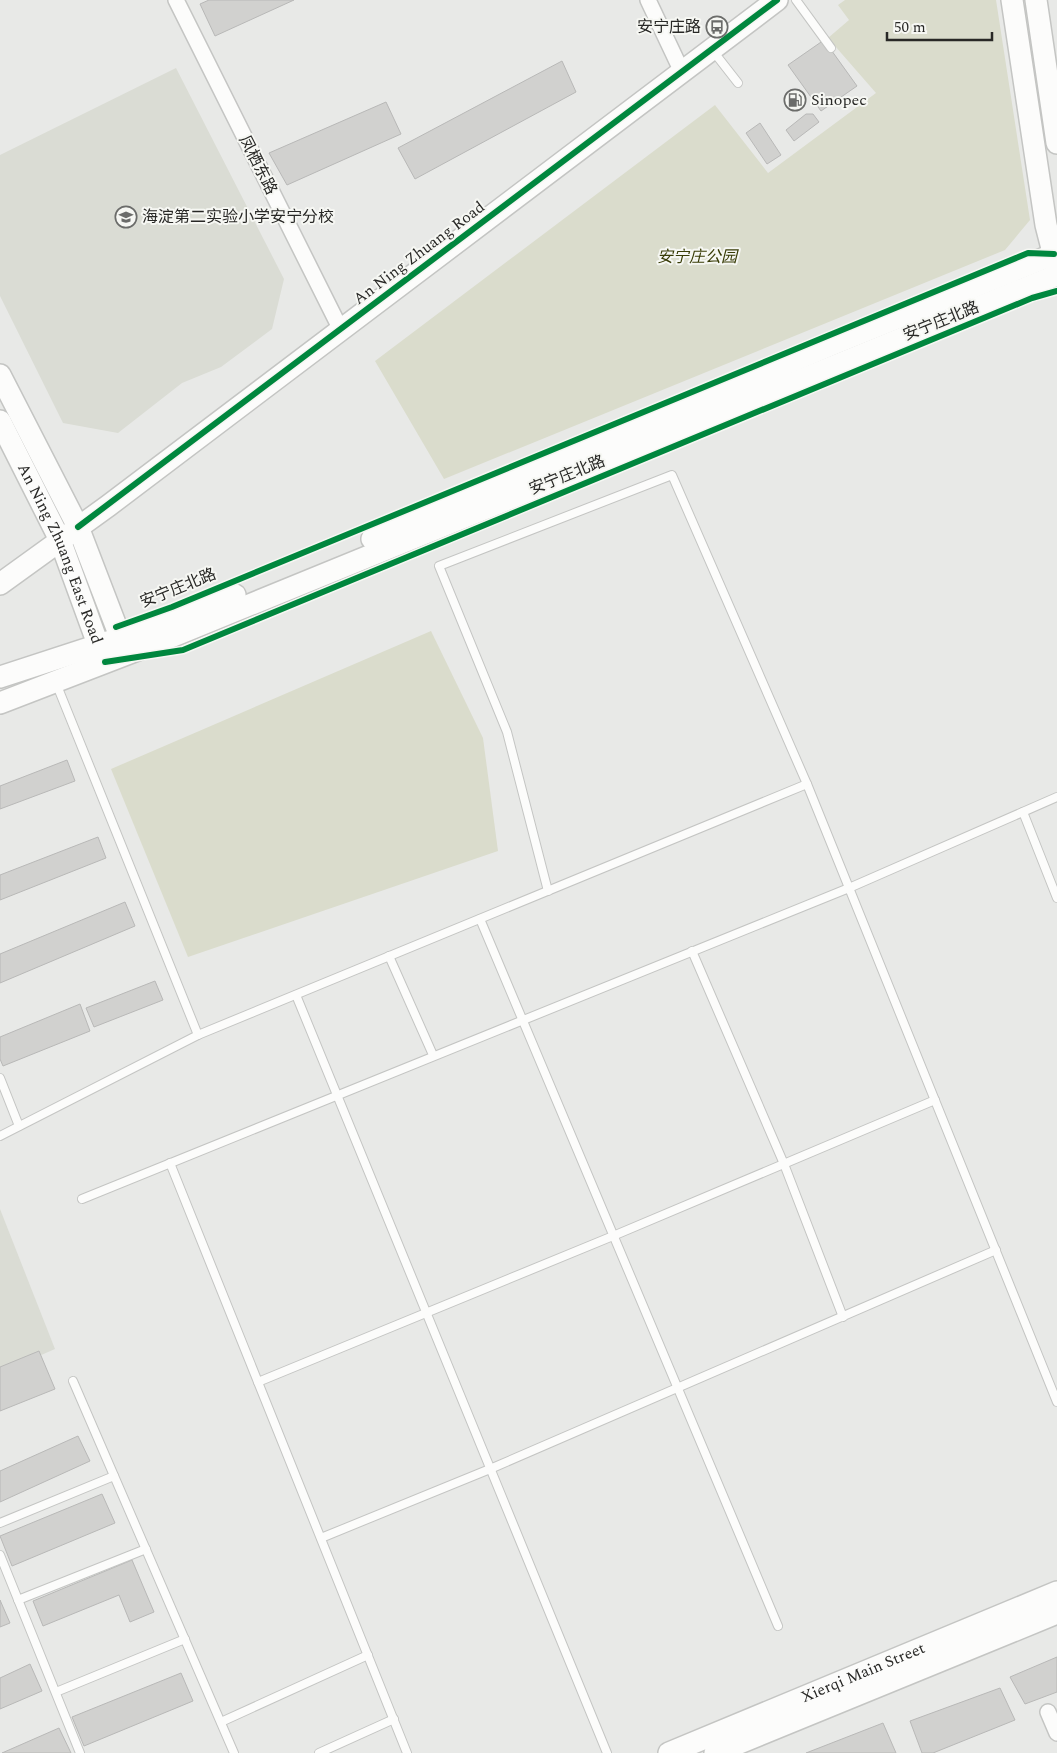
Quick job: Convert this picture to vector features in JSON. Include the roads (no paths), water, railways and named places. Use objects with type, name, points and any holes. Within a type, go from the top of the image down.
[{"type":"main road","name":"An Ning Zhuang Road","points":[[60,540],[777,0]]},
{"type":"main road","points":[[1012,0],[1046,225],[1056,259]]},
{"type":"main road","points":[[1036,0],[1057,143]]},
{"type":"main road","name":"安宁庄北路","points":[[123,646],[834,344],[1056,259]]},
{"type":"main road","name":"安宁庄北路","points":[[102,654],[1057,275]]},
{"type":"main road","name":"An Ning Zhuang East Road","points":[[0,375],[78,528],[123,646]]},
{"type":"main road","name":"An Ning Zhuang East Road","points":[[0,421],[60,540],[102,654]]},
{"type":"main road","points":[[0,584],[60,540]]},
{"type":"main road","points":[[0,678],[102,654]]},
{"type":"main road","points":[[0,703],[55,681],[102,654]]},
{"type":"main road","name":"Xierqi Main Street","points":[[677,1751],[1057,1592]]},
{"type":"main road","name":"Xierqi Main Street","points":[[716,1753],[1057,1613]]},
{"type":"street","name":"凤栖东路","points":[[176,0],[341,330]]},
{"type":"street","points":[[648,0],[682,72]]},
{"type":"street","points":[[1048,1712],[1057,1733]]},
{"type":"lane","points":[[796,0],[831,48]]},
{"type":"lane","points":[[712,50],[738,83]]},
{"type":"lane","points":[[548,890],[507,732],[439,566],[672,475],[807,784],[1057,1402]]},
{"type":"lane","points":[[55,681],[198,1035]]},
{"type":"lane","points":[[0,1136],[198,1035],[807,784]]},
{"type":"lane","points":[[82,1199],[336,1094],[849,888],[1057,797]]},
{"type":"lane","points":[[1022,812],[1057,898]]},
{"type":"lane","points":[[480,919],[778,1626]]},
{"type":"lane","points":[[692,951],[784,1164],[842,1317]]},
{"type":"lane","points":[[389,956],[434,1055]]},
{"type":"lane","points":[[296,995],[607,1753]]},
{"type":"lane","points":[[0,1078],[19,1126]]},
{"type":"lane","points":[[258,1382],[613,1236],[935,1100]]},
{"type":"lane","points":[[170,1163],[407,1753]]},
{"type":"lane","points":[[321,1538],[678,1389],[996,1250]]},
{"type":"lane","points":[[73,1381],[234,1753]]},
{"type":"lane","points":[[0,1523],[114,1476]]},
{"type":"lane","points":[[18,1600],[146,1549]]},
{"type":"lane","points":[[0,1555],[80,1753]]},
{"type":"lane","points":[[56,1692],[185,1639]]},
{"type":"lane","points":[[221,1722],[368,1655]]},
{"type":"lane","points":[[319,1753],[394,1719]]},
{"type":"place","name":"安宁庄路","points":[[717,27]]},
{"type":"place","name":"Sinopec","points":[[795,100]]},
{"type":"place","name":"海淀第二实验小学安宁分校","points":[[126,217]]},
{"type":"park label","name":"安宁庄公园","points":[[697,257]]}]
